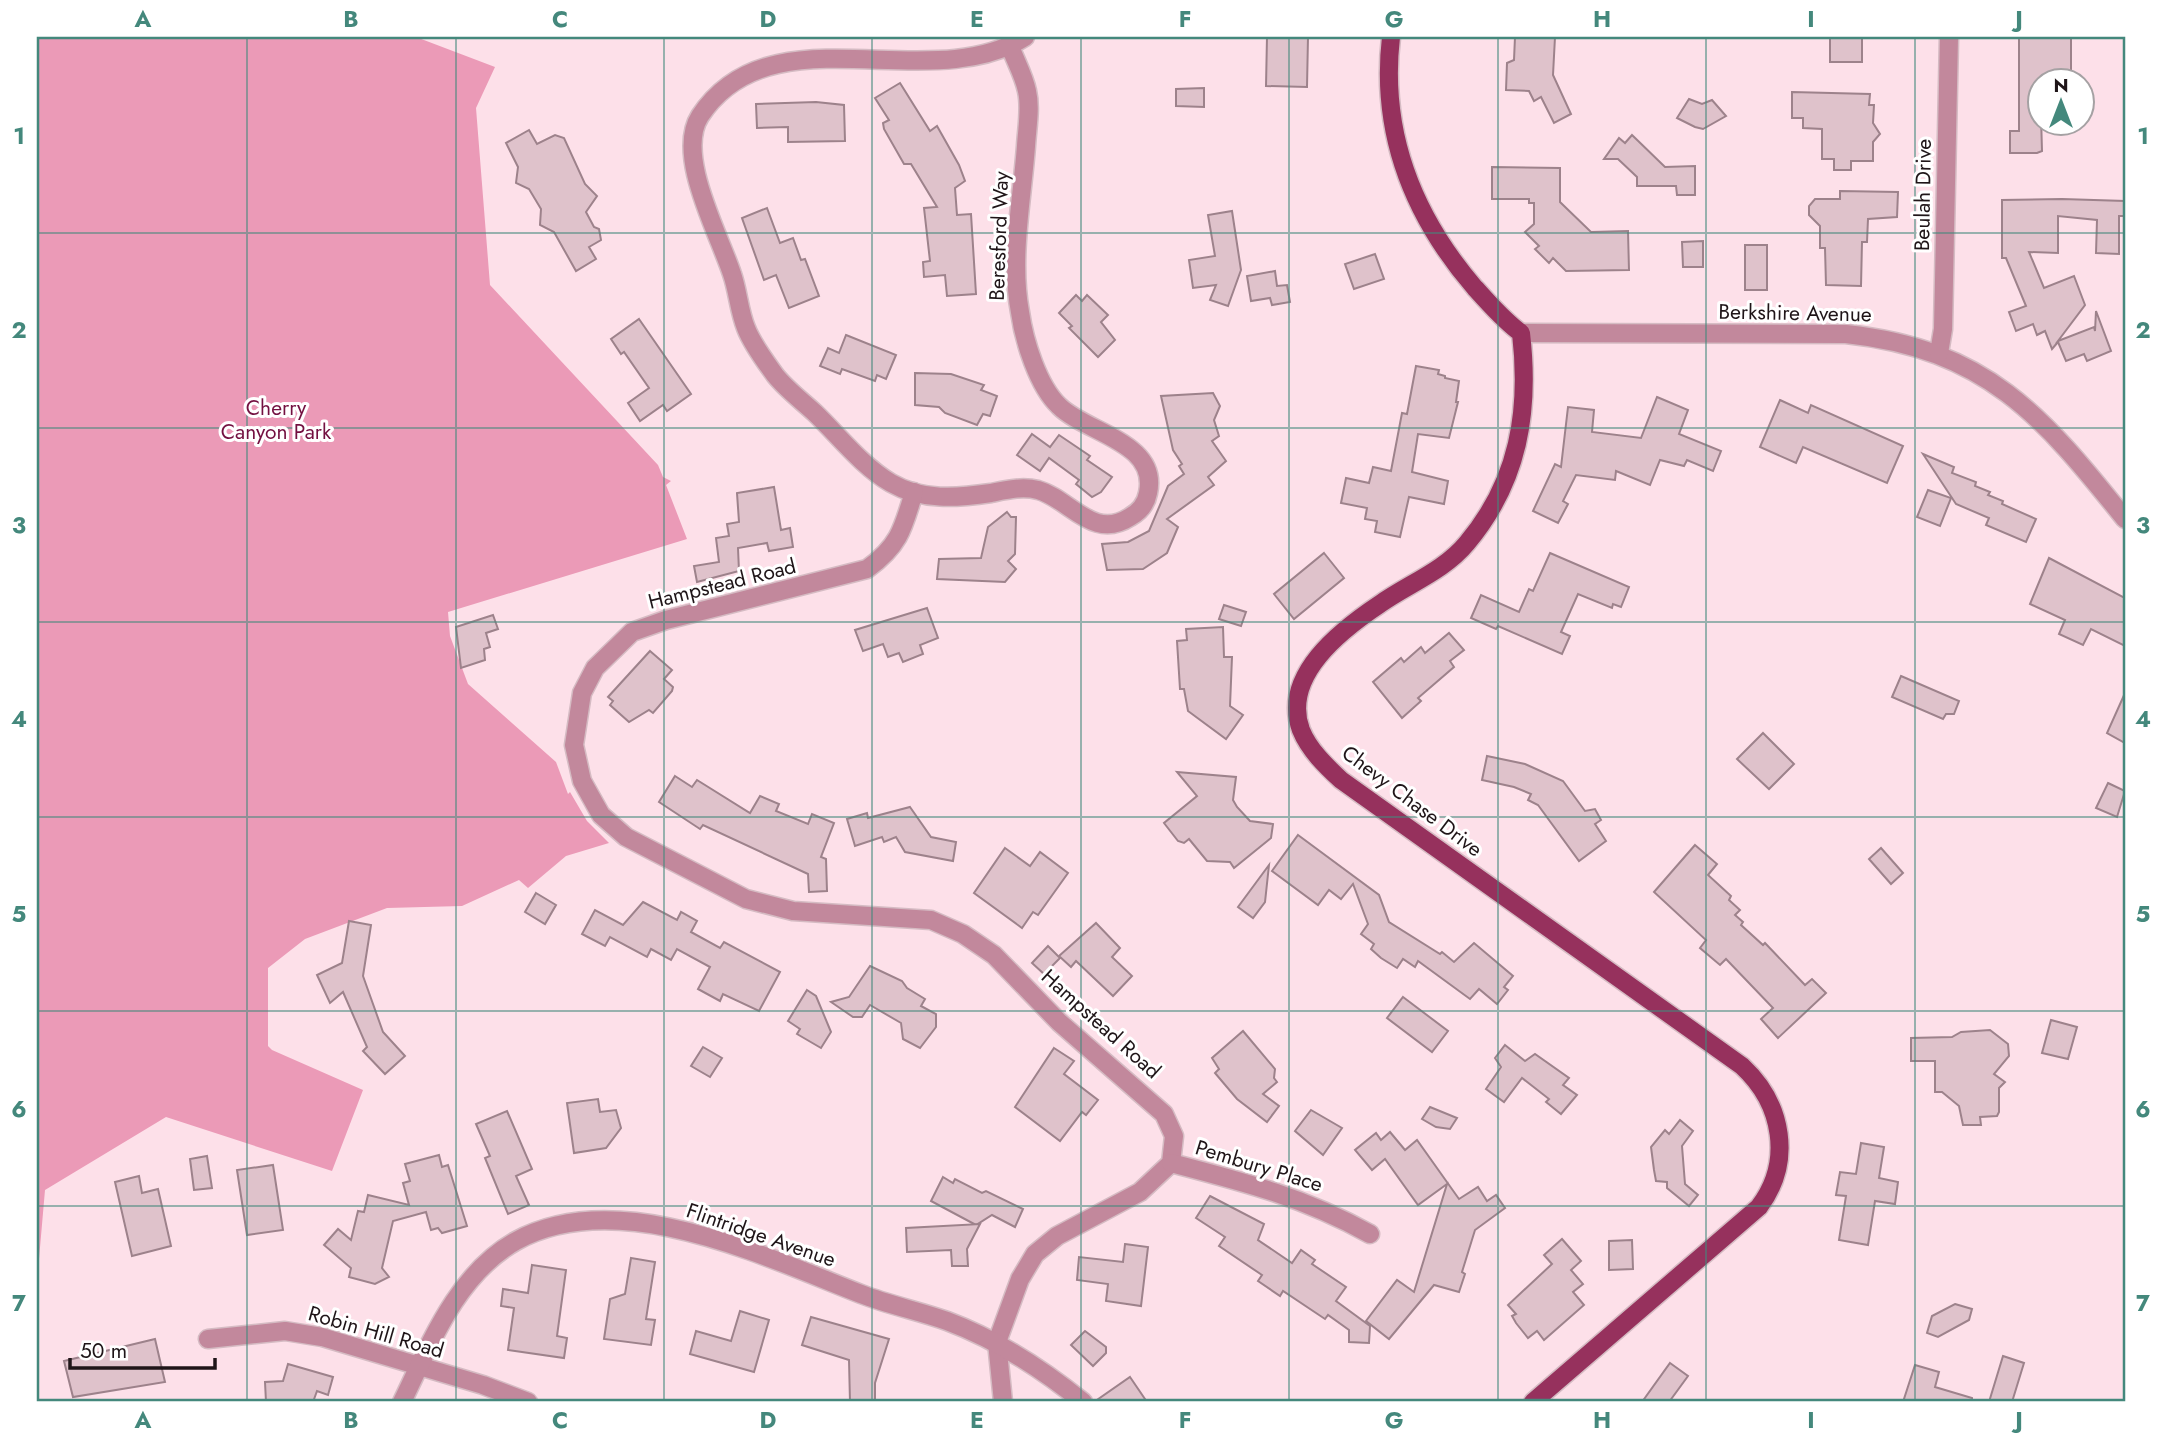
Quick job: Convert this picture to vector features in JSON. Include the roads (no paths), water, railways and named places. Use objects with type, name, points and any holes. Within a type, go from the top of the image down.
[{"type":"main road","points":[[1391,37],[1391,118],[1398,154],[1412,191],[1432,230],[1463,274],[1505,322],[1521,333]]},
{"type":"main road","name":"Chevy Chase Drive","points":[[1521,333],[1526,393],[1523,427],[1500,491],[1467,544],[1451,558],[1380,604],[1328,644],[1310,669],[1299,694],[1301,730],[1309,746],[1341,780],[1742,1066],[1756,1080],[1773,1110],[1781,1150],[1770,1193],[1759,1207],[1533,1402]]},
{"type":"street","name":"Beulah Drive","points":[[1940,353],[1943,329],[1948,37]]},
{"type":"street","points":[[914,492],[890,482],[870,466],[778,379],[746,329],[733,277],[696,174],[692,145],[698,119],[718,94],[752,71],[782,62],[954,61],[984,56],[1017,42]]},
{"type":"street","name":"Beresford Way","points":[[914,492],[951,497],[1033,489],[1052,495],[1087,521],[1102,525],[1126,520],[1141,509],[1148,492],[1148,472],[1138,456],[1119,439],[1081,424],[1055,403],[1033,357],[1020,312],[1017,265],[1028,116],[1027,90],[1017,42]]},
{"type":"street","name":"Berkshire Avenue","points":[[1521,333],[1846,334],[1891,339],[1940,353],[1983,375],[2055,434],[2125,519]]},
{"type":"street","name":"Hampstead Road","points":[[914,492],[901,535],[885,556],[867,569],[666,620],[632,632],[612,649],[595,668],[582,693],[576,718],[574,745],[582,780],[601,815],[626,837],[746,899],[793,911],[931,920],[963,934],[994,955],[1059,1022],[1164,1114],[1174,1136],[1171,1163]]},
{"type":"street","points":[[1003,1402],[997,1342],[1020,1279],[1035,1254],[1057,1236],[1140,1192],[1171,1163]]},
{"type":"street","name":"Pembury Place","points":[[1171,1163],[1271,1189],[1324,1209],[1370,1234]]},
{"type":"street","name":"Flintridge Avenue","points":[[402,1402],[454,1299],[480,1268],[514,1242],[567,1222],[644,1223],[698,1235],[874,1299],[947,1321],[997,1342],[1042,1370],[1083,1402]]},
{"type":"street","name":"Robin Hill Road","points":[[208,1339],[285,1331],[370,1350],[528,1402]]},
{"type":"park label","name":"Cherry Canyon Park","points":[[276,420]]}]
